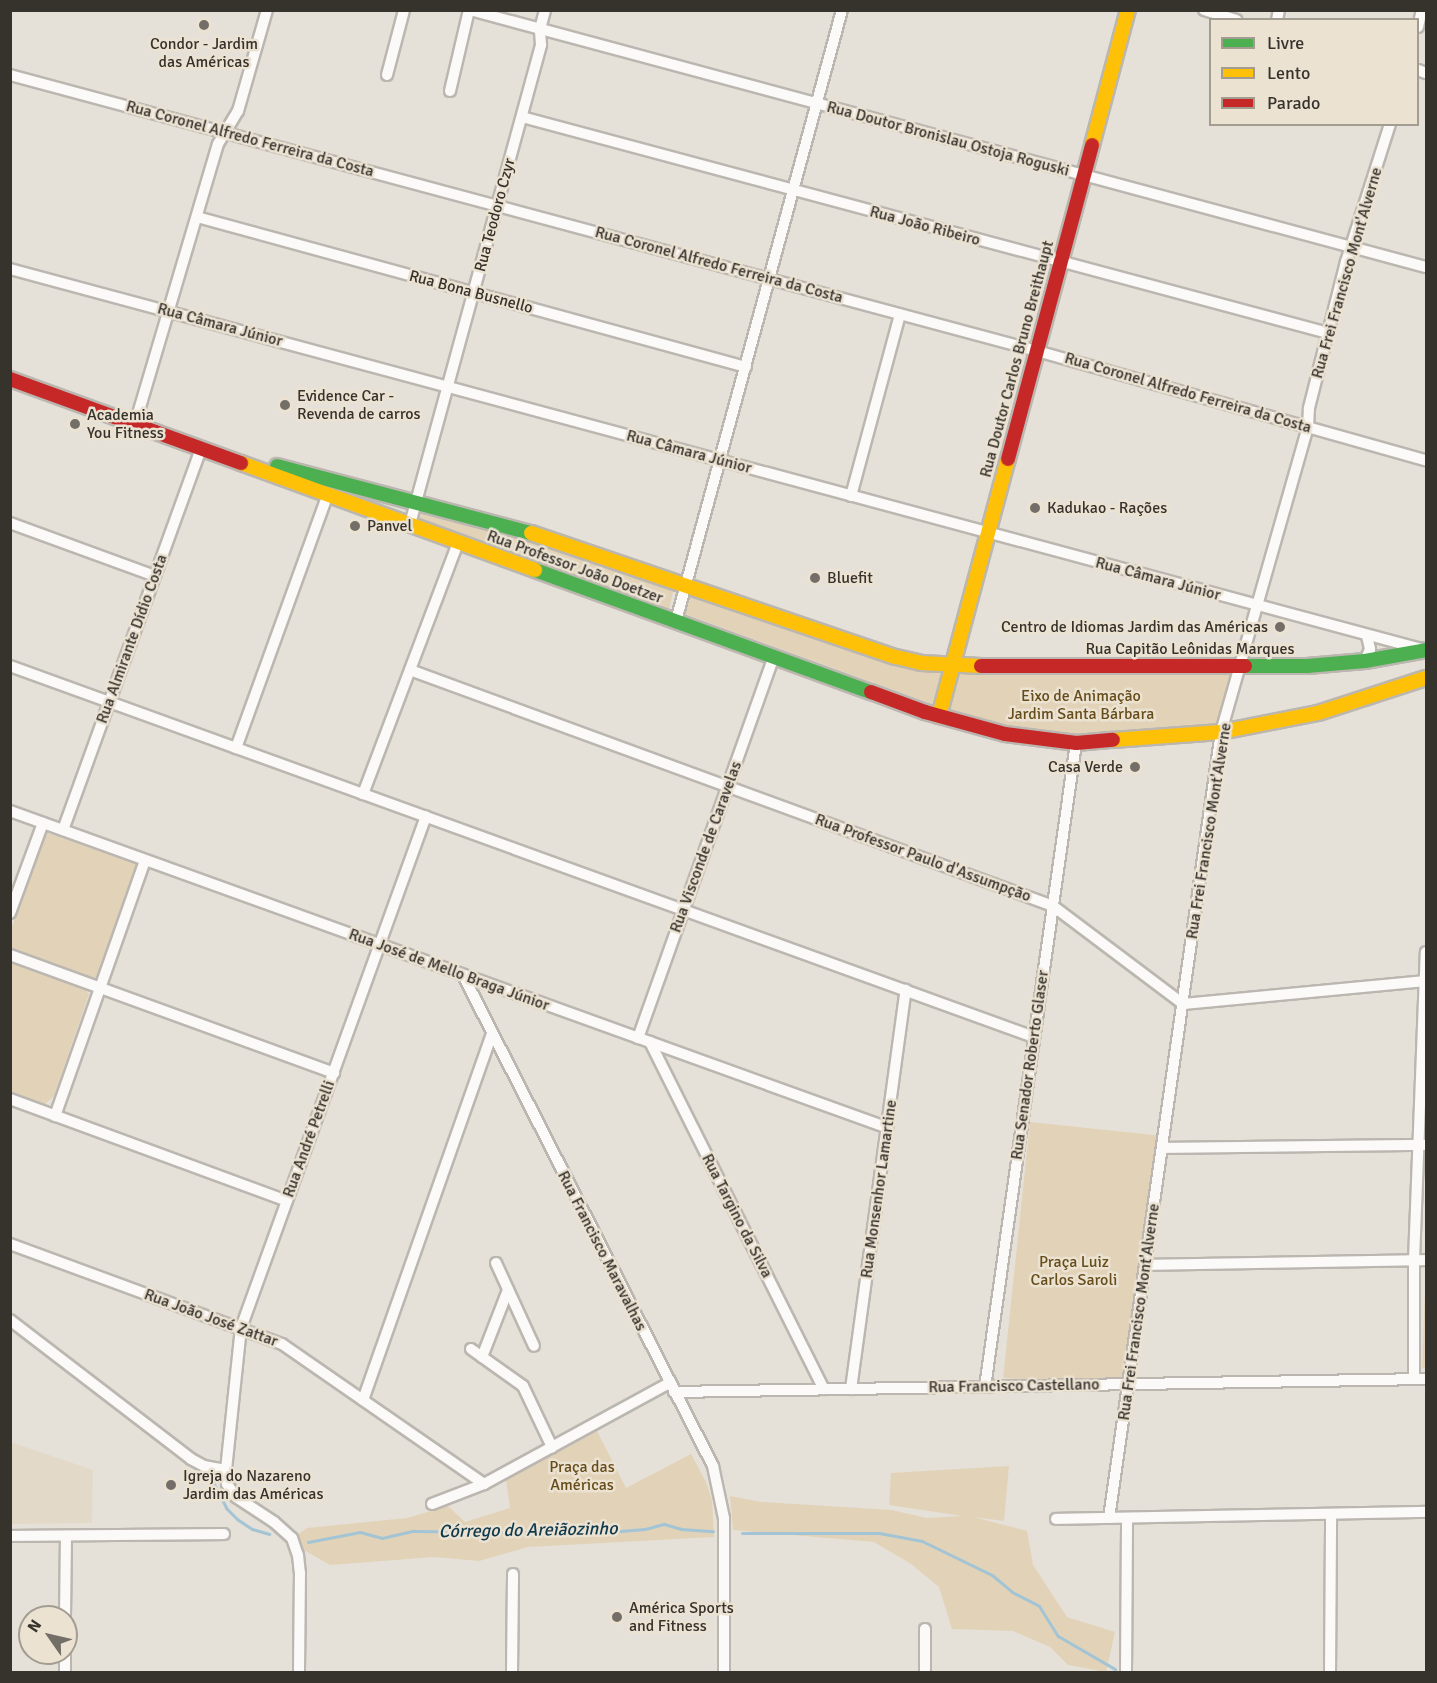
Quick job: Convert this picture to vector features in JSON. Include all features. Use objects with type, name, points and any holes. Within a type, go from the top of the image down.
[{"type":"main road","name":"Rua Doutor Carlos Bruno Breithaupt","points":[[939,716],[1128,10]]},
{"type":"main road","name":"Rua Professor João Doetzer","points":[[10,379],[939,716]]},
{"type":"main road","name":"Rua Professor João Doetzer","points":[[201,448],[417,500],[510,526],[896,657],[952,666]]},
{"type":"main road","name":"Rua Capitão Leônidas Marques","points":[[952,666],[1318,665],[1365,661],[1426,650]]},
{"type":"main road","points":[[939,716],[1005,734],[1076,743],[1221,732],[1318,713],[1426,678]]},
{"type":"street","points":[[135,424],[218,144],[227,133],[238,111],[267,10]]},
{"type":"street","points":[[387,75],[404,10]]},
{"type":"street","points":[[450,91],[470,10]]},
{"type":"street","name":"Rua Doutor Bronislau Ostoja Roguski","points":[[470,10],[1426,267]]},
{"type":"street","name":"Rua Teodoro Czyr","points":[[410,524],[541,45],[540,29],[545,10]]},
{"type":"street","points":[[676,621],[842,10]]},
{"type":"street","points":[[1204,10],[1230,18]]},
{"type":"street","name":"Rua Coronel Alfredo Ferreira da Costa","points":[[10,75],[1037,351],[1426,460]]},
{"type":"street","name":"Rua João Ribeiro","points":[[522,117],[1328,333]]},
{"type":"street","name":"Rua Frei Francisco Mont'Alverne","points":[[1109,1518],[1221,732],[1308,427],[1309,408],[1328,333],[1389,126]]},
{"type":"street","name":"Rua Bona Busnello","points":[[197,218],[746,367]]},
{"type":"street","name":"Rua Câmara Júnior","points":[[10,268],[1367,636],[1426,650]]},
{"type":"street","points":[[851,496],[900,314]]},
{"type":"street","name":"Rua Almirante Dídio Costa","points":[[63,830],[201,448]]},
{"type":"street","points":[[236,748],[328,495]]},
{"type":"street","points":[[10,524],[155,576]]},
{"type":"street","points":[[363,794],[458,542]]},
{"type":"street","points":[[1365,661],[1370,649],[1367,636]]},
{"type":"street","name":"Rua Visconde de Caravelas","points":[[638,1038],[774,657]]},
{"type":"street","points":[[10,666],[1034,1037]]},
{"type":"street","name":"Rua Professor Paulo d'Assumpção","points":[[410,670],[1053,906],[1183,1004]]},
{"type":"street","name":"Rua Senador Roberto Glaser","points":[[985,1387],[1076,743]]},
{"type":"street","name":"Rua José de Mello Braga Júnior","points":[[10,811],[888,1128]]},
{"type":"street","name":"Rua André Petrelli","points":[[226,1470],[241,1328],[426,816]]},
{"type":"street","points":[[10,913],[43,823]]},
{"type":"street","points":[[55,1116],[145,860]]},
{"type":"street","points":[[1414,1379],[1414,1260],[1423,1145],[1426,952]]},
{"type":"street","points":[[10,955],[334,1072]]},
{"type":"street","name":"Rua Francisco Maravalhas","points":[[463,975],[712,1466],[721,1495],[725,1532],[724,1672]]},
{"type":"street","points":[[1183,1004],[1425,981]]},
{"type":"street","name":"Rua Monsenhor Lamartine","points":[[851,1389],[906,990]]},
{"type":"street","points":[[363,1400],[492,1034]]},
{"type":"street","name":"Rua Targino da Silva","points":[[650,1042],[824,1389]]},
{"type":"street","points":[[10,1099],[287,1201]]},
{"type":"street","points":[[1162,1148],[1423,1145]]},
{"type":"street","name":"Rua João José Zattar","points":[[10,1244],[241,1328],[289,1348],[484,1484]]},
{"type":"street","points":[[1145,1265],[1426,1260]]},
{"type":"street","points":[[496,1263],[534,1346]]},
{"type":"street","points":[[482,1357],[508,1290]]},
{"type":"street","points":[[11,1320],[191,1459],[204,1466],[226,1470],[227,1484],[236,1497],[274,1522],[292,1538],[298,1556],[300,1574],[299,1672]]},
{"type":"street","points":[[471,1349],[526,1389],[552,1447]]},
{"type":"street","name":"Rua Francisco Castellano","points":[[432,1504],[484,1484],[672,1387],[851,1389],[1426,1379]]},
{"type":"street","points":[[1056,1519],[1426,1512]]},
{"type":"street","points":[[1329,1672],[1331,1514]]},
{"type":"street","points":[[1126,1672],[1127,1518]]},
{"type":"street","points":[[10,1536],[224,1534]]},
{"type":"street","points":[[65,1605],[66,1536]]},
{"type":"street","points":[[512,1672],[513,1574]]},
{"type":"street","points":[[925,1672],[926,1629]]},
{"type":"shaded area","points":[[10,1442],[93,1470],[92,1523],[11,1524]]},
{"type":"green space","points":[[424,507],[674,588],[669,610],[419,519]]},
{"type":"green space","points":[[691,596],[941,673],[932,704],[685,614]]},
{"type":"green space","name":"Eixo de Animação Jardim Santa Bárbara","points":[[1232,672],[1218,725],[1080,737],[1018,730],[948,712],[960,674]]},
{"type":"green space","points":[[45,832],[136,864],[95,980],[11,951],[11,930]]},
{"type":"green space","points":[[11,960],[82,986],[89,994],[54,1096],[44,1105],[11,1095]]},
{"type":"green space","name":"Praça Luiz Carlos Saroli","points":[[1030,1122],[1156,1135],[1129,1391],[1003,1378]]},
{"type":"green space","points":[[1426,1265],[1426,1368],[1422,1368]]},
{"type":"green space","name":"Praça das Américas","points":[[597,1431],[626,1488],[691,1454],[706,1482],[712,1500],[714,1537],[528,1547],[479,1561],[434,1557],[330,1565],[304,1550],[297,1535],[307,1528],[407,1518],[448,1506],[465,1522],[510,1508],[506,1479]]},
{"type":"green space","points":[[1009,1466],[1004,1521],[974,1517],[1027,1531],[1033,1565],[1067,1617],[1115,1632],[1106,1672],[1068,1665],[1050,1647],[1013,1631],[952,1629],[939,1587],[911,1564],[874,1542],[733,1530],[730,1496],[761,1502],[892,1510],[927,1518],[962,1516],[889,1505],[891,1473]]},
{"type":"waterway","name":"Córrego do Areiãozinho","points":[[209,1474],[226,1508],[252,1529],[269,1534]]},
{"type":"waterway","name":"Córrego do Areiãozinho","points":[[308,1542],[360,1532],[382,1538],[413,1531],[561,1533],[583,1526],[594,1533],[645,1529],[664,1524],[681,1529],[713,1531]]},
{"type":"waterway","name":"Córrego do Areiãozinho","points":[[742,1533],[879,1533],[922,1541],[992,1575],[1012,1592],[1039,1606],[1058,1636],[1115,1669]]},
{"type":"traffic: fast","points":[[277,466],[531,533]]},
{"type":"traffic: fast","points":[[535,570],[871,692]]},
{"type":"traffic: fast","points":[[1245,666],[1307,666],[1365,661],[1426,650]]},
{"type":"traffic: slow","points":[[1092,145],[1128,10]]},
{"type":"traffic: slow","points":[[939,716],[1008,459]]},
{"type":"traffic: slow","points":[[241,463],[535,570]]},
{"type":"traffic: slow","points":[[531,533],[896,657],[921,663],[981,666]]},
{"type":"traffic: slow","points":[[1113,740],[1221,732],[1318,713],[1426,678]]},
{"type":"traffic: jam","points":[[1008,459],[1092,145]]},
{"type":"traffic: jam","points":[[10,379],[241,463]]},
{"type":"traffic: jam","points":[[981,666],[1245,666]]},
{"type":"traffic: jam","points":[[871,692],[925,712],[1005,734],[1076,743],[1113,740]]},
{"type":"place","name":"Condor - Jardim das Américas","points":[[204,25]]},
{"type":"place","name":"Evidence Car - Revenda de carros","points":[[285,405]]},
{"type":"place","name":"Academia You Fitness","points":[[75,424]]},
{"type":"place","name":"Kadukao - Rações","points":[[1035,508]]},
{"type":"place","name":"Panvel","points":[[355,526]]},
{"type":"place","name":"Bluefit","points":[[815,578]]},
{"type":"place","name":"Centro de Idiomas Jardim das Américas","points":[[1280,627]]},
{"type":"place","name":"Casa Verde","points":[[1135,767]]},
{"type":"place","name":"Igreja do Nazareno Jardim das Américas","points":[[171,1485]]},
{"type":"place","name":"América Sports and Fitness","points":[[617,1617]]}]
